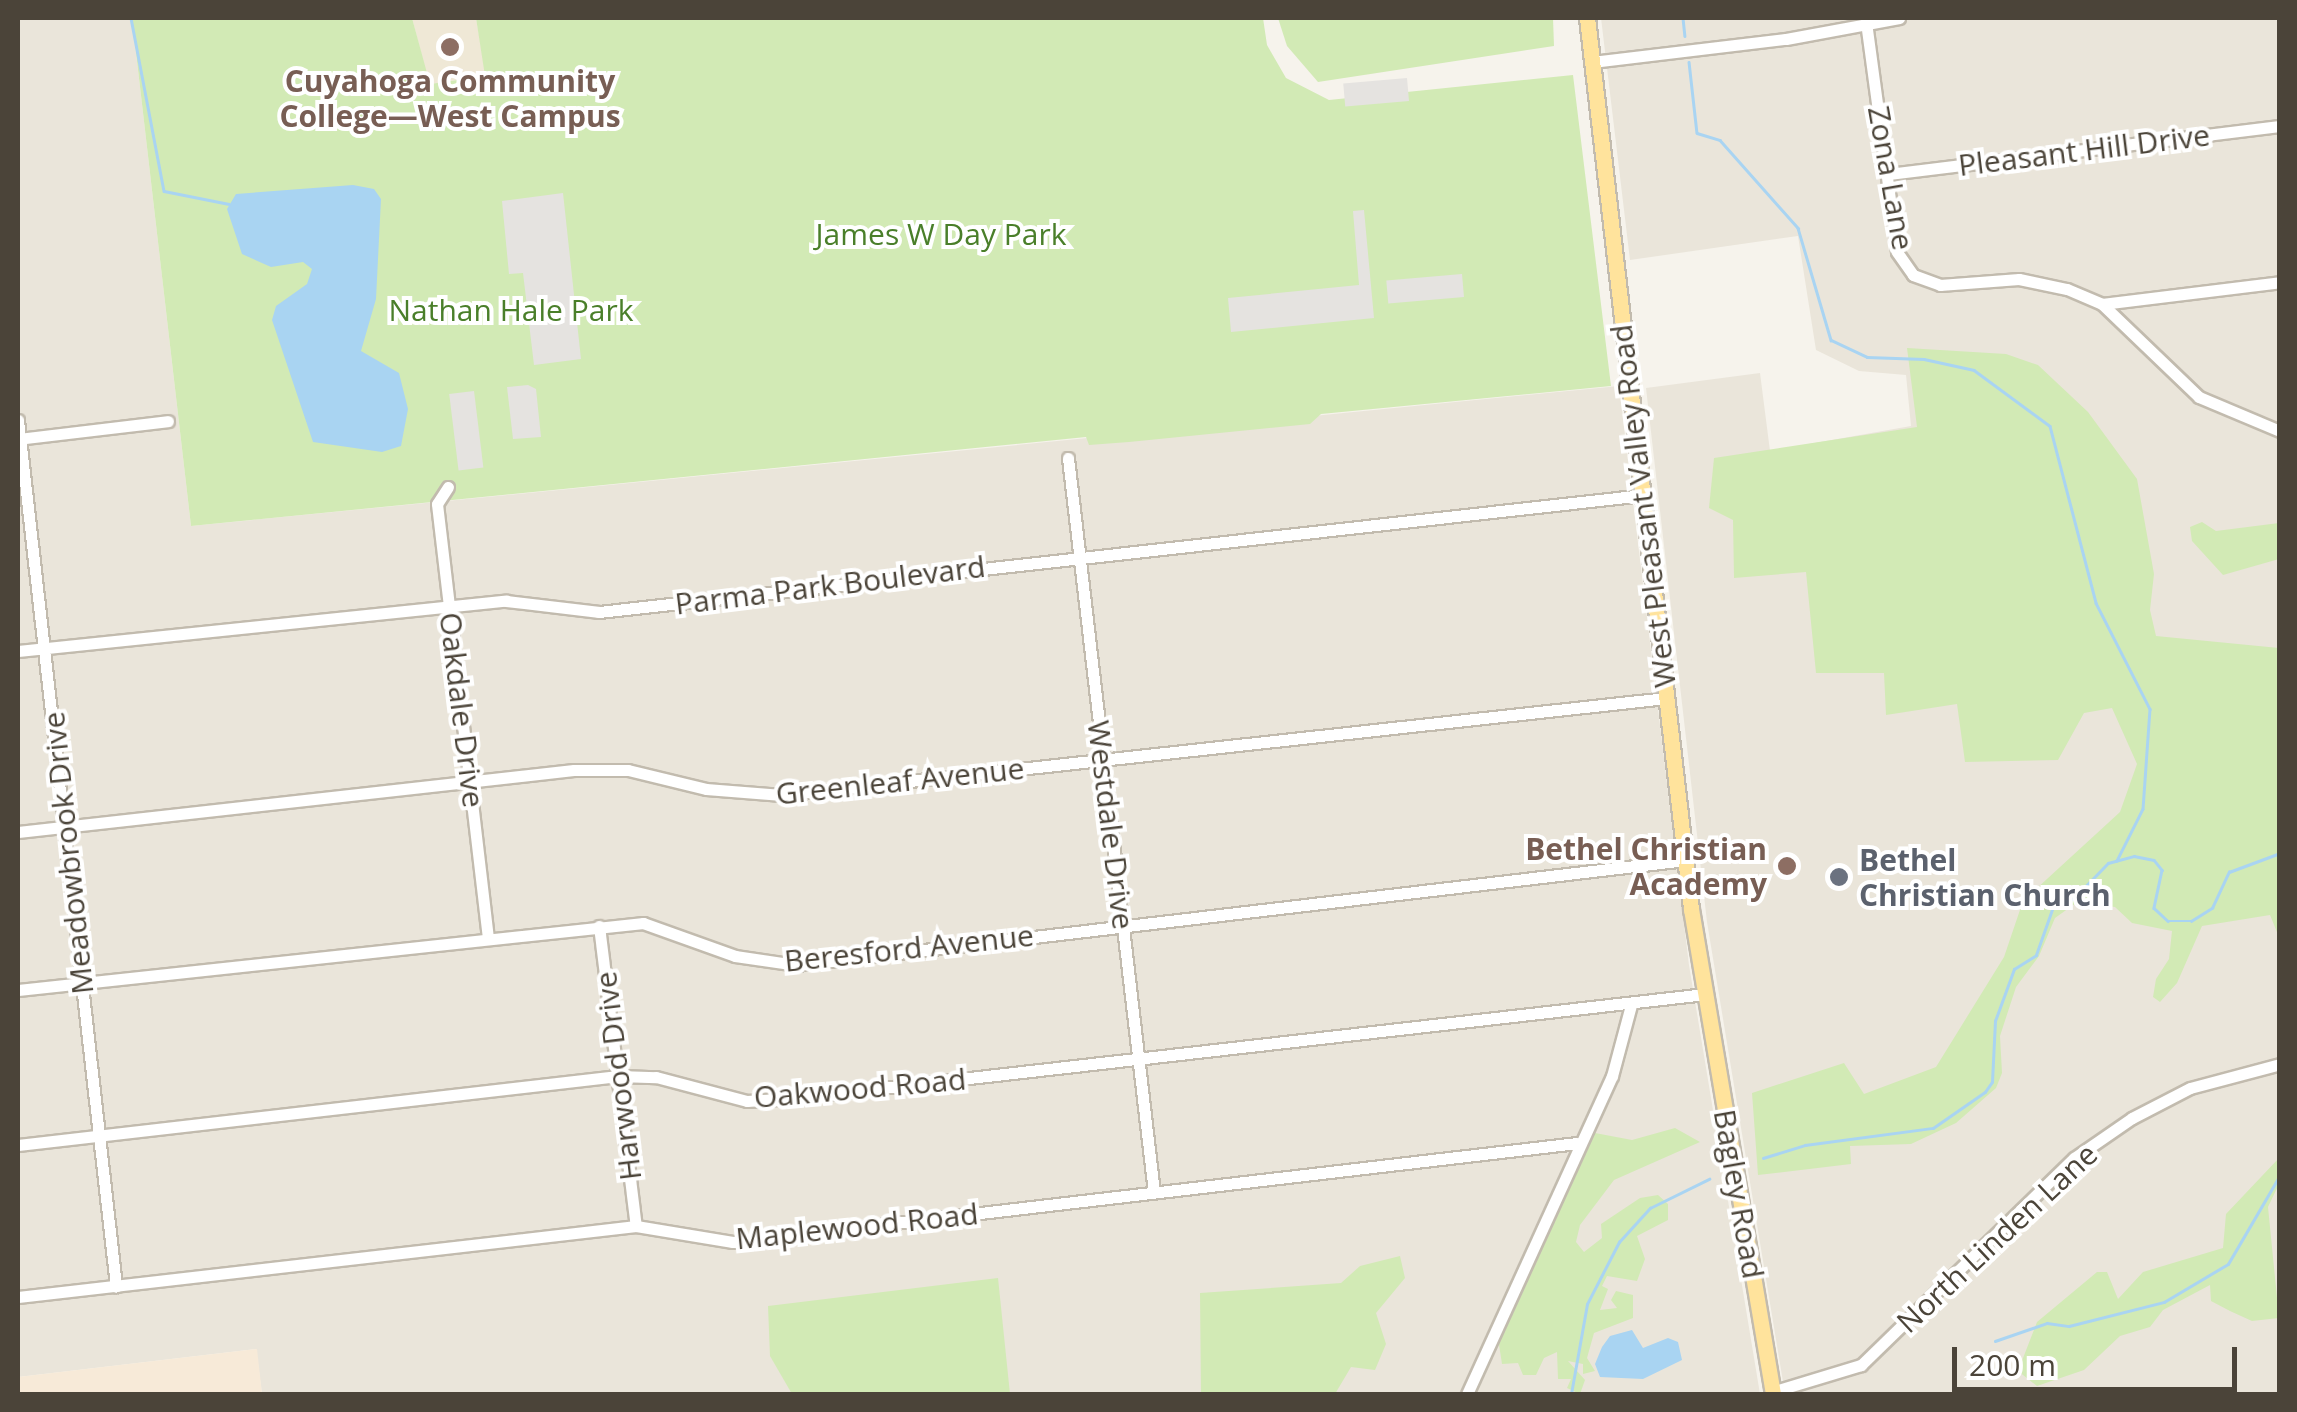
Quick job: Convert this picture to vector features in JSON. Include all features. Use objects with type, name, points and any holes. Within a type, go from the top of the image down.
[{"type":"main road","name":"West Pleasant Valley Road","points":[[1587,18],[1666,698],[1705,994]]},
{"type":"main road","name":"Bagley Road","points":[[1705,994],[1773,1393]]},
{"type":"street","points":[[1592,62],[1786,39],[1900,18]]},
{"type":"street","name":"Zona Lane","points":[[1866,22],[1898,252],[1913,274],[1940,285],[2019,279],[2102,304],[2199,396],[2280,431]]},
{"type":"street","name":"Pleasant Hill Drive","points":[[1888,174],[2280,126]]},
{"type":"street","points":[[2102,304],[2280,282]]},
{"type":"street","name":"Meadowbrook Drive","points":[[18,420],[116,1286]]},
{"type":"street","points":[[18,439],[168,421]]},
{"type":"street","name":"Westdale Drive","points":[[1068,458],[1154,1192]]},
{"type":"street","name":"Oakdale Drive","points":[[448,486],[437,504],[488,937]]},
{"type":"street","name":"Parma Park Boulevard","points":[[18,651],[506,601],[599,612],[1643,495]]},
{"type":"street","name":"Greenleaf Avenue","points":[[18,832],[628,770],[706,789],[782,796],[1666,698]]},
{"type":"street","name":"Beresford Avenue","points":[[18,990],[488,937],[643,924],[734,956],[797,965],[1686,860]]},
{"type":"street","name":"Harwood Drive","points":[[599,926],[636,1226]]},
{"type":"street","name":"Oakwood Road","points":[[18,1145],[618,1076],[656,1077],[747,1101],[1705,994]]},
{"type":"street","points":[[1467,1394],[1578,1142],[1612,1076],[1631,1005]]},
{"type":"street","name":"North Linden Lane","points":[[1773,1393],[1862,1365],[2074,1158],[2132,1118],[2190,1088],[2280,1064]]},
{"type":"street","name":"Maplewood Road","points":[[18,1298],[636,1226],[733,1242],[1578,1142]]},
{"type":"shaded area","points":[[18,18],[132,18],[191,526],[1619,386],[1689,965],[1760,1394],[262,1394],[256,1349],[18,1377]]},
{"type":"shaded area","name":"Cuyahoga Community College—West Campus","points":[[412,18],[476,18],[486,76],[429,84]]},
{"type":"shaded area","points":[[1601,18],[2279,18],[2279,1394],[1785,1394],[1707,922],[1646,388],[1760,373],[1770,451],[1911,426],[1906,375],[1859,371],[1816,350],[1798,236],[1630,260]]},
{"type":"shaded area","points":[[1407,78],[1409,101],[1345,106],[1343,84]]},
{"type":"shaded area","points":[[563,193],[581,359],[534,365],[523,273],[509,274],[502,201]]},
{"type":"shaded area","points":[[1364,210],[1374,318],[1231,332],[1228,298],[1359,285],[1353,211]]},
{"type":"shaded area","points":[[1462,274],[1464,297],[1388,304],[1386,281]]},
{"type":"shaded area","points":[[528,385],[536,389],[541,437],[513,439],[507,387]]},
{"type":"shaded area","points":[[474,391],[483,467],[459,470],[449,394]]},
{"type":"shaded area","points":[[257,1349],[262,1394],[18,1394],[18,1377]]},
{"type":"green space","points":[[132,18],[412,18],[430,84],[485,76],[476,18],[1263,18],[1267,45],[1286,78],[1329,100],[1573,75],[1611,386],[1321,414],[1310,424],[1129,442],[1089,445],[1086,437],[191,526]]},
{"type":"green space","points":[[1278,18],[1553,18],[1554,46],[1318,82],[1287,46]]},
{"type":"green space","points":[[1907,348],[2006,354],[2038,365],[2088,412],[2137,479],[2154,574],[2150,610],[2156,636],[2279,648],[2279,937],[2270,915],[2202,926],[2177,983],[2160,1002],[2153,997],[2156,979],[2169,959],[2172,931],[2132,923],[2115,907],[2076,903],[2055,918],[2039,956],[2016,987],[2000,1036],[2002,1073],[1996,1088],[1956,1123],[1911,1144],[1850,1146],[1851,1164],[1758,1175],[1752,1093],[1844,1063],[1864,1094],[1936,1067],[2004,957],[2023,901],[2120,812],[2137,764],[2112,708],[2084,713],[2058,760],[1965,762],[1957,704],[1886,715],[1884,673],[1816,673],[1806,572],[1734,578],[1733,520],[1709,508],[1714,458],[1917,427]]},
{"type":"green space","points":[[2202,522],[2216,531],[2279,523],[2279,559],[2223,575],[2192,541],[2190,527]]},
{"type":"green space","points":[[1675,1128],[1700,1142],[1614,1180],[1580,1225],[1576,1242],[1584,1252],[1602,1238],[1601,1224],[1640,1198],[1658,1195],[1668,1204],[1668,1220],[1637,1236],[1645,1259],[1637,1281],[1607,1276],[1602,1286],[1608,1289],[1600,1310],[1617,1308],[1611,1300],[1616,1291],[1633,1295],[1633,1318],[1594,1333],[1587,1358],[1595,1371],[1583,1374],[1583,1364],[1568,1361],[1585,1380],[1580,1394],[1567,1388],[1571,1379],[1558,1379],[1557,1352],[1544,1358],[1536,1375],[1523,1375],[1518,1363],[1502,1364],[1498,1338],[1595,1133],[1632,1140]]},
{"type":"green space","points":[[2279,1158],[2279,1184],[2268,1207],[2279,1318],[2252,1321],[2230,1311],[2211,1301],[2210,1285],[2163,1310],[2150,1327],[2120,1336],[2084,1370],[2037,1386],[2018,1371],[2037,1322],[2097,1272],[2107,1272],[2118,1299],[2143,1272],[2223,1248],[2226,1214]]},
{"type":"green space","points":[[1400,1256],[1405,1278],[1376,1313],[1386,1344],[1375,1370],[1351,1367],[1335,1394],[1201,1394],[1200,1293],[1341,1283],[1360,1266]]},
{"type":"green space","points":[[998,1278],[1010,1394],[792,1394],[770,1356],[768,1306]]},
{"type":"water","points":[[353,185],[374,189],[381,199],[376,299],[361,351],[399,373],[408,409],[401,446],[382,452],[313,442],[272,320],[276,306],[307,284],[312,269],[303,262],[271,267],[242,254],[227,209],[236,194]]},
{"type":"water","points":[[1632,1330],[1643,1348],[1668,1338],[1678,1342],[1682,1360],[1643,1379],[1600,1377],[1595,1364],[1602,1347],[1610,1336]]},
{"type":"waterway","points":[[131,18],[164,191],[229,204]]},
{"type":"waterway","points":[[1683,18],[1685,36]]},
{"type":"waterway","points":[[1689,62],[1697,133],[1720,140],[1798,228],[1831,340],[1867,357],[1924,359],[1974,370],[2050,426],[2096,603],[2150,709],[2143,809],[2117,861]]},
{"type":"waterway","points":[[1763,1158],[1805,1145],[1933,1128],[1985,1092],[1992,1082],[1995,1021],[2014,969],[2036,955],[2054,904],[2073,899],[2108,863],[2134,856],[2154,860],[2162,870],[2154,908],[2168,921],[2191,921],[2212,908],[2229,872],[2280,853]]},
{"type":"waterway","points":[[1995,1341],[2047,1323],[2069,1326],[2164,1302],[2228,1264],[2280,1175]]},
{"type":"waterway","points":[[1571,1394],[1587,1304],[1619,1242],[1650,1208],[1709,1179]]},
{"type":"place","name":"Cuyahoga Community College—West Campus","points":[[450,47]]},
{"type":"place","name":"Bethel Christian Academy","points":[[1787,866]]},
{"type":"place","name":"Bethel Christian Church","points":[[1839,877]]},
{"type":"park label","name":"James W Day Park","points":[[941,234]]},
{"type":"park label","name":"Nathan Hale Park","points":[[511,310]]}]
